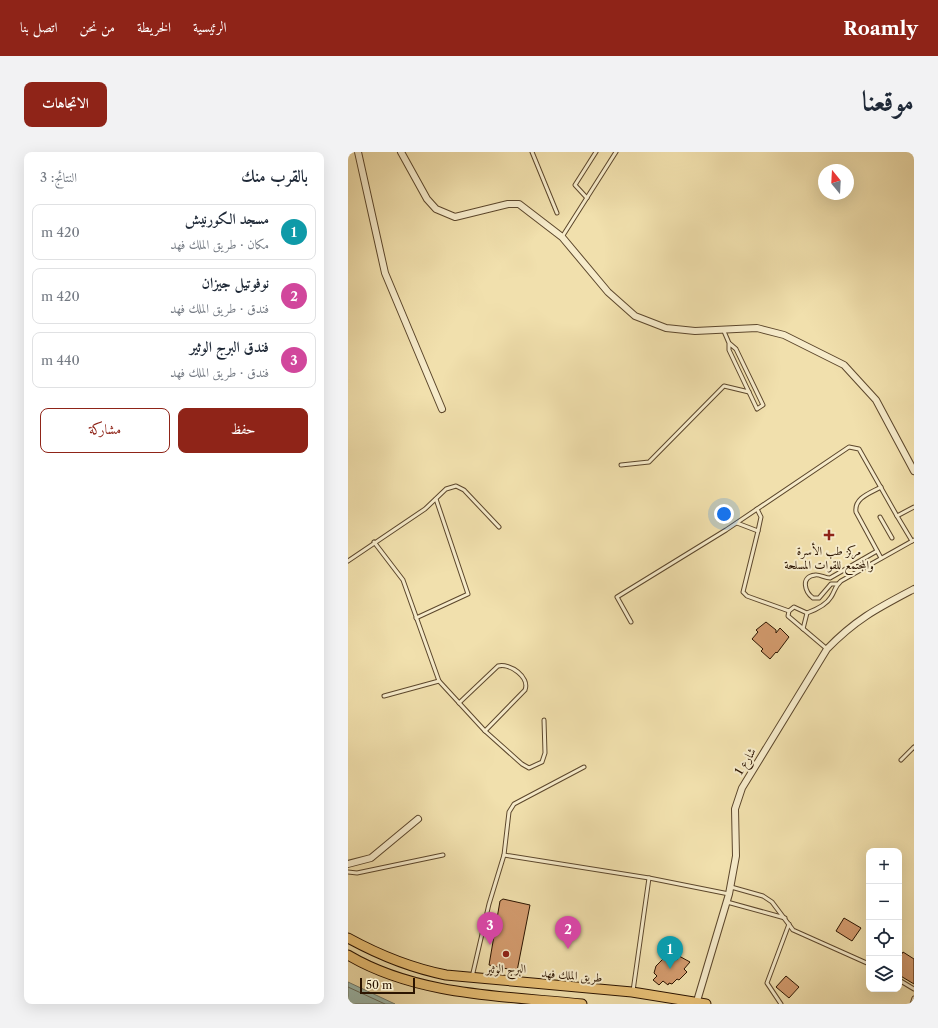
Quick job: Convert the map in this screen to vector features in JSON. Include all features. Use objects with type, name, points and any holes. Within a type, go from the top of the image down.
[{"type":"main road","name":"طريق الملك فهد","points":[[348,938],[390,959],[420,970],[471,978],[632,992],[699,1003]]},
{"type":"main road","points":[[348,954],[376,969],[415,982],[448,990],[582,1004]]},
{"type":"street","points":[[358,152],[385,273],[442,408]]},
{"type":"street","points":[[401,152],[427,198],[436,208],[455,217],[508,204],[519,204],[562,237],[608,292],[635,316],[666,328],[695,331],[757,328],[784,334],[844,365],[876,400],[914,471]]},
{"type":"street","name":"شارع 1","points":[[699,1003],[731,887],[736,856],[735,809],[742,788],[827,649],[845,630],[868,613],[914,589]]},
{"type":"street","points":[[348,864],[371,858],[418,819]]},
{"type":"lane","points":[[532,152],[557,213]]},
{"type":"lane","points":[[587,198],[575,185],[596,152]]},
{"type":"lane","points":[[562,237],[616,152]]},
{"type":"lane","points":[[723,329],[729,343],[729,350],[757,409],[763,405],[736,349],[729,343]]},
{"type":"lane","points":[[621,465],[649,462],[724,386],[749,392]]},
{"type":"lane","points":[[631,622],[617,597],[737,523],[849,447],[859,449],[897,516],[913,540],[837,584],[831,584],[819,598],[813,598],[806,593],[804,585],[807,578],[813,575],[830,578],[876,551]]},
{"type":"lane","points":[[348,561],[425,509],[446,489],[456,486],[464,490],[500,527]]},
{"type":"lane","points":[[881,487],[857,501],[855,506],[856,512],[881,558]]},
{"type":"lane","points":[[416,618],[468,594],[436,499]]},
{"type":"lane","points":[[897,516],[914,508]]},
{"type":"lane","points":[[757,509],[761,517],[744,592],[747,596],[789,611]]},
{"type":"lane","points":[[880,517],[892,538]]},
{"type":"lane","points":[[737,523],[758,531]]},
{"type":"lane","points":[[374,542],[402,580],[439,681],[485,731],[522,764],[529,768],[542,762],[545,753],[544,720]]},
{"type":"lane","points":[[807,613],[821,606],[831,598],[837,584]]},
{"type":"lane","points":[[807,613],[794,607],[789,611],[788,616],[827,649]]},
{"type":"lane","points":[[803,629],[806,622],[807,613]]},
{"type":"lane","points":[[459,703],[498,666],[505,664],[511,666],[525,680],[527,686],[525,690],[485,731]]},
{"type":"lane","points":[[384,696],[439,681]]},
{"type":"lane","points":[[901,760],[914,747]]},
{"type":"lane","points":[[471,978],[489,904],[504,855],[509,812],[514,804],[584,767]]},
{"type":"lane","points":[[348,872],[357,873],[443,855]]},
{"type":"lane","points":[[504,855],[649,878],[729,894]]},
{"type":"lane","points":[[632,992],[649,878]]},
{"type":"lane","points":[[731,887],[763,896],[772,902],[785,918],[792,930],[866,963]]},
{"type":"lane","points":[[727,902],[785,918]]},
{"type":"lane","points":[[781,1004],[767,983],[789,924]]},
{"type":"lane","points":[[902,982],[914,989]]},
{"type":"lane","points":[[912,1004],[914,998]]},
{"type":"water","points":[[348,982],[395,1004],[348,1004]]},
{"type":"building","points":[[766,622],[776,630],[776,633],[780,628],[789,637],[777,653],[776,652],[770,659],[761,651],[763,649],[752,639],[758,632],[756,630]]},
{"type":"building","points":[[503,899],[530,905],[517,971],[489,965],[500,901]]},
{"type":"building","points":[[844,918],[861,928],[852,941],[836,931]]},
{"type":"building","points":[[903,952],[914,959],[914,984],[902,977]]},
{"type":"building","points":[[671,955],[677,960],[679,956],[690,962],[684,969],[687,972],[679,980],[677,979],[672,984],[669,983],[668,985],[663,981],[659,985],[653,980],[657,976],[654,973],[656,966],[663,959],[664,960]]},
{"type":"building","points":[[786,976],[799,987],[789,998],[776,987]]},
{"type":"place","name":"مركز طب الأسرة والمجتمع للقوات المسلحة","points":[[829,535]]},
{"type":"place","name":"فندق البرج الوثير","points":[[490,945]]},
{"type":"place","name":"نوفوتيل جيزان","points":[[568,949]]},
{"type":"place","name":"البرج الوثير","points":[[506,954]]},
{"type":"place","name":"مسجد الكورنيش","points":[[670,969]]}]
